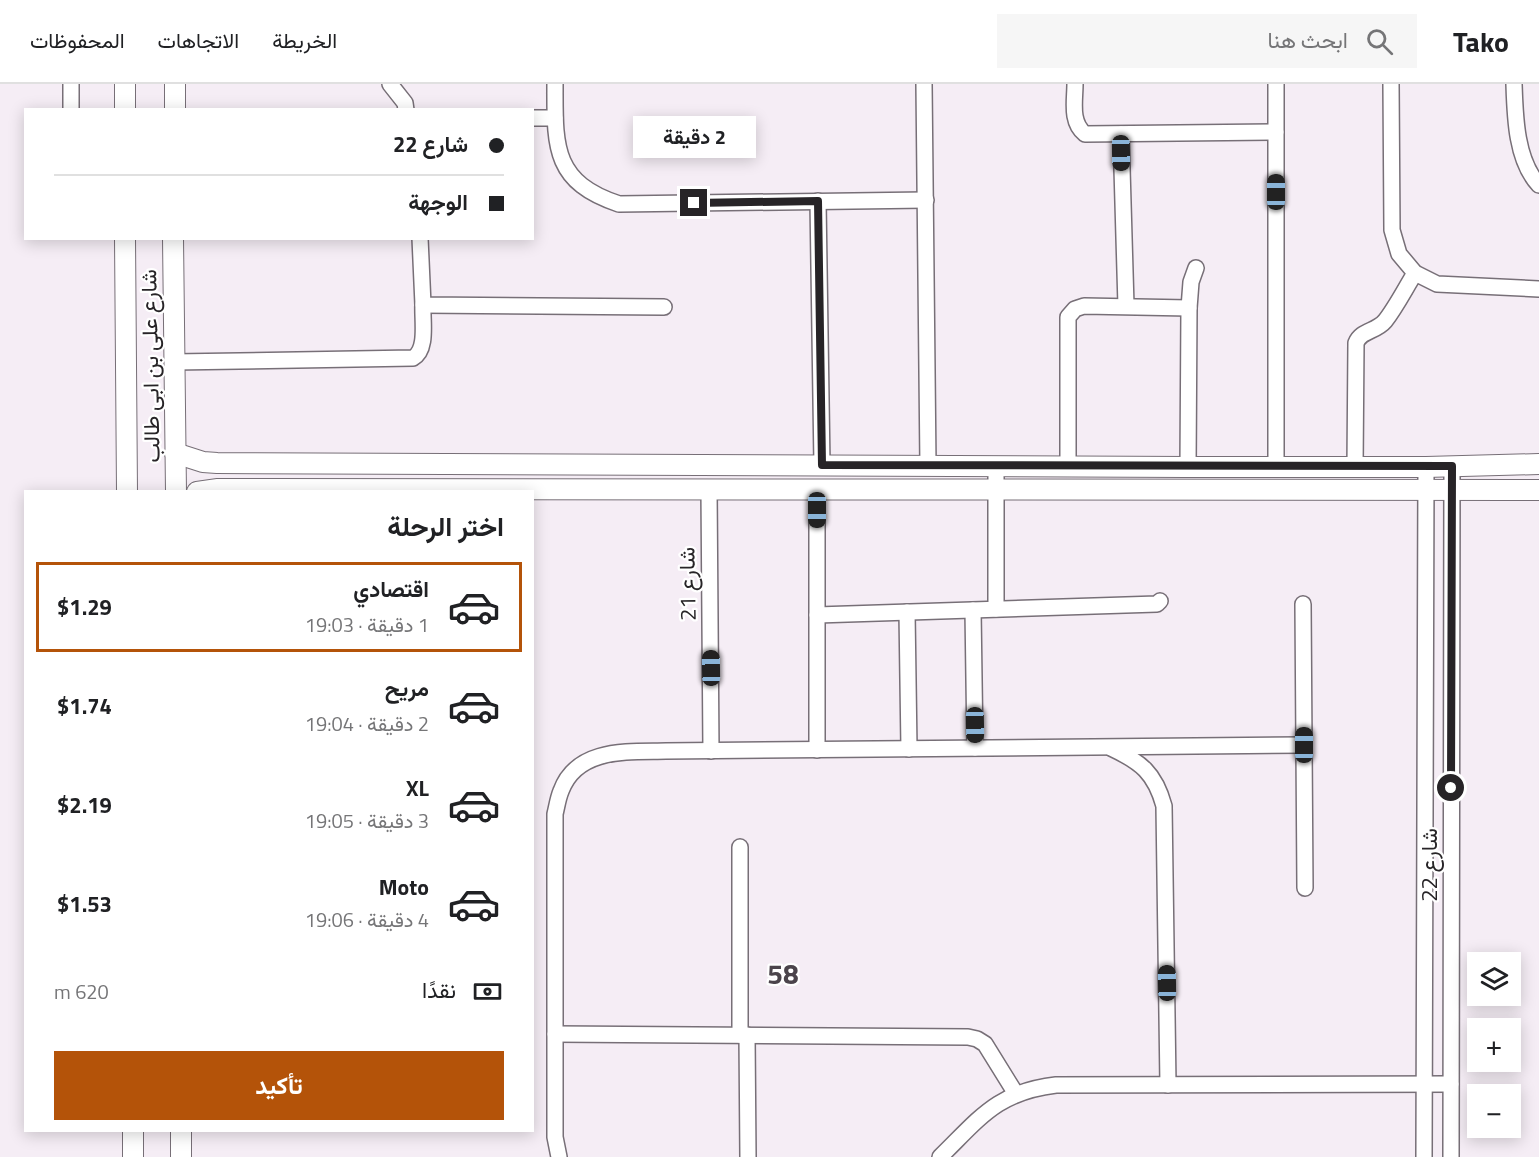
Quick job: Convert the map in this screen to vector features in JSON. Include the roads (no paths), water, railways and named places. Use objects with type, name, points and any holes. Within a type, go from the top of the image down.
[{"type":"street","points":[[71,84],[71,108]]},
{"type":"street","points":[[125,84],[125,108]]},
{"type":"street","points":[[174,108],[175,84]]},
{"type":"street","points":[[390,84],[405,103],[405,108]]},
{"type":"street","points":[[555,84],[557,147],[567,168],[582,186],[599,197],[619,204],[926,200]]},
{"type":"street","points":[[924,84],[928,466]]},
{"type":"street","points":[[1075,84],[1075,120],[1078,129],[1085,134],[1276,132]]},
{"type":"street","points":[[1276,84],[1276,467]]},
{"type":"street","points":[[1391,84],[1392,230],[1399,254],[1415,273],[1437,284],[1539,289]]},
{"type":"street","points":[[1514,84],[1515,123],[1526,165],[1539,185]]},
{"type":"street","points":[[534,118],[555,118]]},
{"type":"street","points":[[1121,134],[1126,306]]},
{"type":"street","points":[[817,750],[815,489],[823,477],[825,465],[818,201]]},
{"type":"street","name":"شارع على بن ابى طالب","points":[[125,240],[127,490]]},
{"type":"street","name":"شارع على بن ابى طالب","points":[[173,240],[176,490]]},
{"type":"street","points":[[174,362],[413,358],[419,355],[422,348],[420,240]]},
{"type":"street","points":[[1188,467],[1189,308],[1191,282],[1196,268]]},
{"type":"street","points":[[1355,466],[1356,343],[1363,333],[1375,329],[1385,321],[1415,273]]},
{"type":"street","points":[[423,305],[664,307]]},
{"type":"street","points":[[1068,466],[1068,317],[1075,309],[1084,306],[1189,308]]},
{"type":"street","points":[[175,453],[203,462],[217,463],[1188,467],[1539,464]]},
{"type":"street","points":[[799,465],[815,489]]},
{"type":"street","points":[[996,466],[996,609]]},
{"type":"street","name":"شارع 22","points":[[1424,1157],[1426,466]]},
{"type":"street","name":"شارع 22","points":[[1451,1157],[1452,466]]},
{"type":"street","name":"شارع 21","points":[[709,489],[711,751]]},
{"type":"street","points":[[211,490],[1539,490]]},
{"type":"street","points":[[817,615],[1157,604],[1160,601]]},
{"type":"street","points":[[1303,604],[1305,888]]},
{"type":"street","points":[[973,610],[975,748]]},
{"type":"street","points":[[908,612],[909,749]]},
{"type":"street","points":[[559,1157],[555,1137],[555,814],[562,789],[575,770],[594,758],[616,752],[1304,745]]},
{"type":"street","points":[[1108,747],[1139,763],[1151,775],[1160,790],[1164,806],[1168,1085]]},
{"type":"street","points":[[1425,788],[1451,788]]},
{"type":"street","points":[[740,847],[743,1035],[748,1157]]},
{"type":"street","points":[[555,1034],[968,1037],[985,1044],[1016,1094]]},
{"type":"street","points":[[940,1157],[993,1106],[1016,1094],[1056,1085],[1451,1084]]},
{"type":"street","points":[[133,1132],[133,1157]]},
{"type":"street","points":[[181,1132],[182,1157]]},
{"type":"district","name":"58","points":[[783,973]]}]
